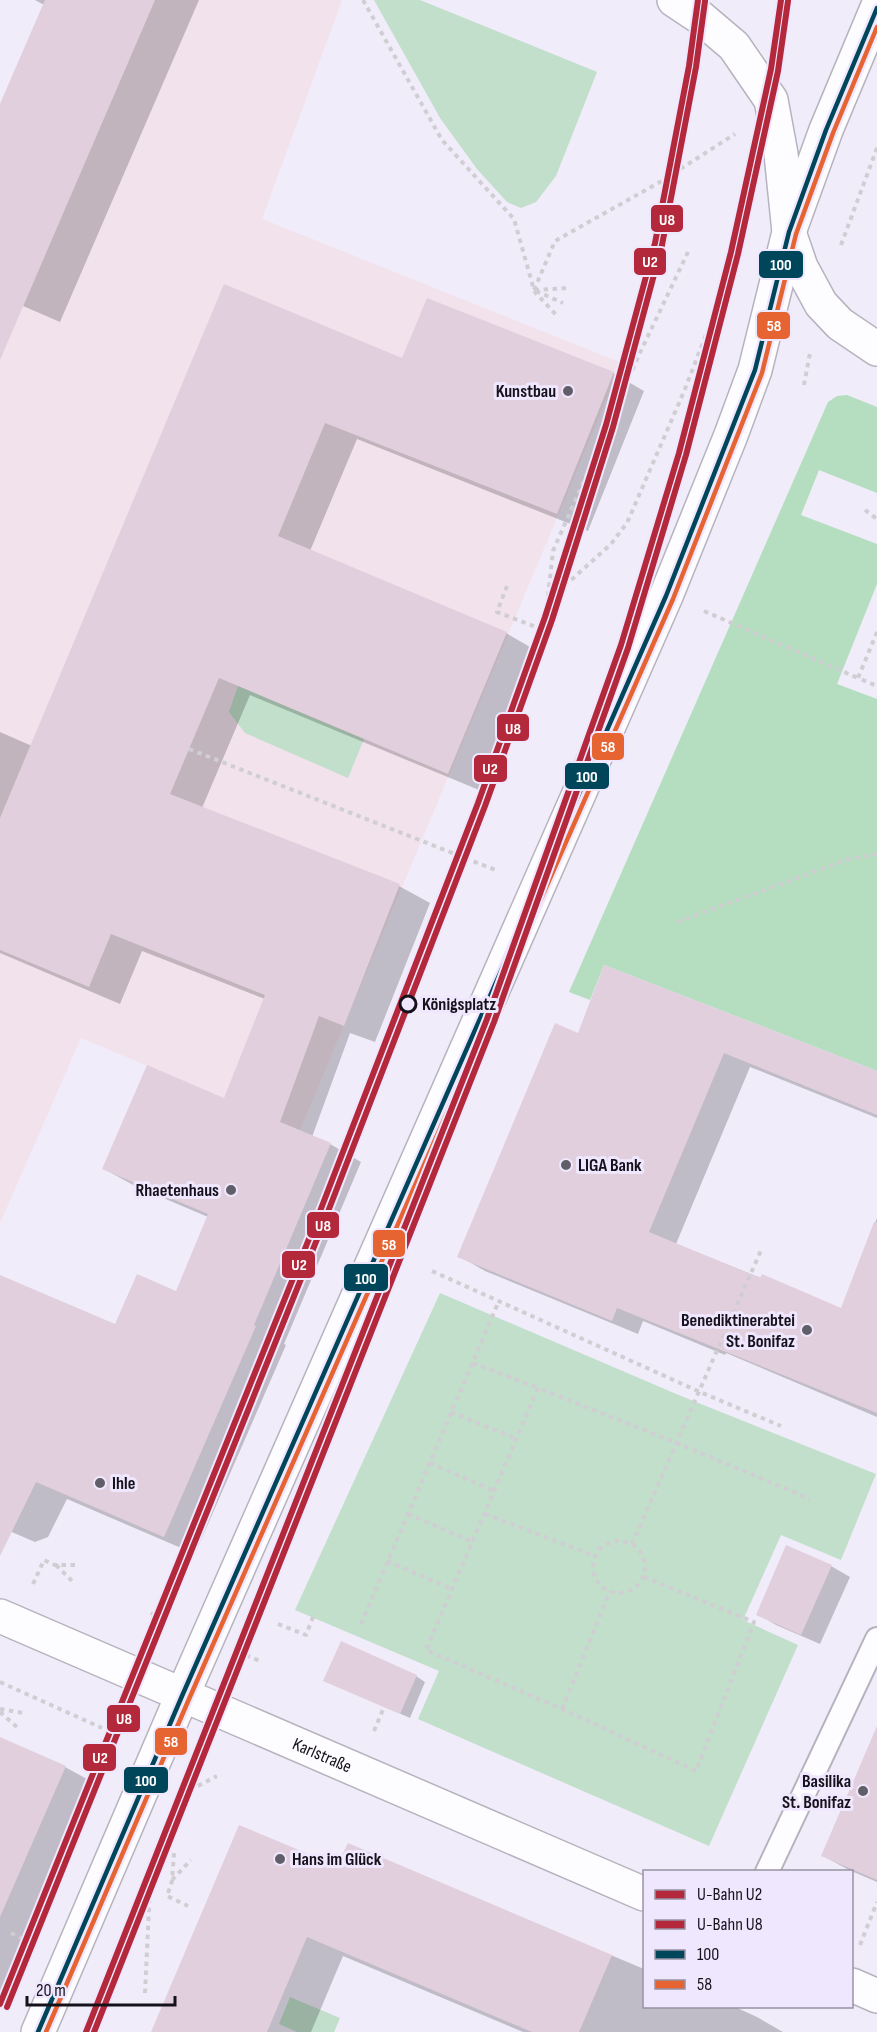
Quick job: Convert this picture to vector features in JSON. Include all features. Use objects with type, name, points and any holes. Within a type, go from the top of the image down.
[{"type":"street","points":[[674,0],[701,18],[734,46],[771,100],[781,154],[789,232],[801,267],[821,304],[840,324],[877,349]]},
{"type":"street","points":[[38,2032],[182,1696],[666,596],[755,370],[789,232],[826,130],[877,8]]},
{"type":"street","name":"Karlstraße","points":[[0,1616],[643,1893]]},
{"type":"street","points":[[853,1985],[877,1996]]},
{"type":"lane","points":[[768,1870],[877,1639]]},
{"type":"path","points":[[363,0],[442,140],[514,219],[534,290],[558,317]]},
{"type":"path","points":[[534,290],[555,241],[660,182],[744,129]]},
{"type":"path","points":[[688,252],[638,357],[553,551],[548,596],[569,582],[611,544],[627,523],[685,389],[714,314]]},
{"type":"path","points":[[534,290],[568,288]]},
{"type":"path","points":[[534,290],[563,303]]},
{"type":"path","points":[[865,510],[877,519]]},
{"type":"path","points":[[507,586],[497,612],[536,627]]},
{"type":"path","points":[[666,596],[877,686]]},
{"type":"path","points":[[858,678],[877,632]]},
{"type":"path","points":[[189,749],[538,887]]},
{"type":"path","points":[[677,922],[849,860],[877,854]]},
{"type":"path","points":[[632,1544],[762,1248]]},
{"type":"path","points":[[432,1271],[498,1303],[781,1426]]},
{"type":"path","points":[[361,1624],[498,1303]]},
{"type":"path","points":[[473,1363],[677,1443],[810,1499]]},
{"type":"path","points":[[538,1388],[426,1650],[696,1771],[754,1622],[644,1577]]},
{"type":"path","points":[[451,1412],[517,1439]]},
{"type":"path","points":[[430,1463],[494,1491]]},
{"type":"path","points":[[408,1514],[473,1542]]},
{"type":"path","points":[[485,1514],[595,1556]]},
{"type":"path","points":[[616,1541],[632,1544],[643,1555],[644,1577],[626,1593],[610,1591],[602,1587],[596,1580],[593,1564],[595,1556],[607,1543],[616,1541]]},
{"type":"path","points":[[31,1588],[44,1560],[55,1565],[72,1581]]},
{"type":"path","points":[[387,1561],[452,1589]]},
{"type":"path","points":[[55,1565],[78,1565]]},
{"type":"path","points":[[562,1709],[610,1591]]},
{"type":"path","points":[[278,1624],[306,1635],[313,1617]]},
{"type":"path","points":[[0,1682],[102,1728]]},
{"type":"path","points":[[0,1711],[23,1713]]},
{"type":"path","points":[[0,1711],[17,1727]]},
{"type":"path","points":[[189,1790],[217,1776]]},
{"type":"path","points":[[174,1853],[172,1881],[167,1896],[188,1906]]},
{"type":"path","points":[[172,1881],[191,1860]]},
{"type":"path","points":[[145,1993],[149,1888],[154,1877]]},
{"type":"path","points":[[867,1928],[877,1902]]},
{"type":"shaded area","points":[[45,0],[342,0],[262,219],[622,363],[300,1130],[81,1038],[0,1223],[0,104]]},
{"type":"green space","points":[[374,0],[420,0],[597,72],[556,176],[536,202],[521,208],[507,202],[477,169],[440,118]]},
{"type":"green space","points":[[847,395],[877,407],[877,493],[819,470],[801,515],[877,544],[877,584],[837,684],[877,699],[877,1071],[604,965],[590,1000],[569,992],[828,402],[837,396]]},
{"type":"green space","points":[[244,668],[264,697],[364,739],[348,778],[245,733],[229,712]]},
{"type":"green space","points":[[440,1293],[681,1396],[876,1474],[841,1560],[781,1535],[743,1620],[798,1645],[709,1846],[418,1719],[439,1671],[295,1610]]},
{"type":"green space","points":[[290,1997],[340,2018],[334,2032],[297,2032],[279,2024]]},
{"type":"building","points":[[45,0],[155,0],[0,360],[0,104]]},
{"type":"building","points":[[224,284],[402,358],[427,298],[614,372],[557,514],[325,423],[278,536],[507,632],[448,774],[219,678],[170,794],[400,884],[344,1026],[319,1016],[280,1122],[331,1143],[254,1325],[256,1326],[164,1537],[36,1482],[0,1556],[0,1275],[115,1324],[137,1274],[176,1291],[208,1214],[102,1169],[147,1065],[224,1098],[265,995],[111,934],[89,987],[0,950],[0,818]]},
{"type":"building","points":[[604,965],[877,1071],[877,1115],[724,1053],[649,1232],[760,1278],[762,1274],[841,1308],[874,1222],[877,1223],[877,1413],[617,1308],[612,1321],[457,1257],[555,1023],[578,1033]]},
{"type":"building","points":[[786,1545],[832,1565],[801,1635],[756,1615]]},
{"type":"building","points":[[341,1641],[417,1675],[400,1714],[323,1681]]},
{"type":"building","name":"Basilika St. Bonifaz","points":[[877,1726],[877,1880],[821,1856]]},
{"type":"building","points":[[0,1737],[66,1766],[0,1917]]},
{"type":"building","points":[[239,1825],[337,1866],[348,1843],[612,1955],[579,2032],[532,2032],[307,1937],[267,2032],[151,2032]]},
{"type":"metro line","name":"U2","points":[[0,2004],[317,1219],[478,803],[545,617],[606,425],[655,243],[689,66],[698,0]]},
{"type":"metro line","name":"U2","points":[[86,2032],[487,1019],[621,645],[679,453],[731,252],[771,69],[781,0]]},
{"type":"metro line","name":"U8","points":[[7,2007],[324,1222],[485,806],[552,620],[613,427],[662,245],[696,67],[705,1]]},
{"type":"metro line","name":"U8","points":[[94,2032],[494,1022],[628,648],[686,455],[738,254],[778,71],[788,1]]},
{"type":"transit line","name":"100","points":[[38,2032],[182,1696],[666,596],[755,370],[789,232],[826,130],[877,8]]},
{"type":"transit line","name":"58","points":[[46,2032],[189,1699],[673,599],[762,373],[796,234],[833,133],[877,27]]},
{"type":"place","name":"Kunstbau","points":[[568,391]]},
{"type":"place","name":"Königsplatz","points":[[408,1004]]},
{"type":"place","name":"LIGA Bank","points":[[566,1165]]},
{"type":"place","name":"Rhaetenhaus","points":[[231,1190]]},
{"type":"place","name":"Benediktinerabtei St. Bonifaz","points":[[807,1330]]},
{"type":"place","name":"Ihle","points":[[100,1483]]},
{"type":"place","name":"Basilika St. Bonifaz","points":[[863,1791]]},
{"type":"place","name":"Hans im Glück","points":[[280,1859]]}]
